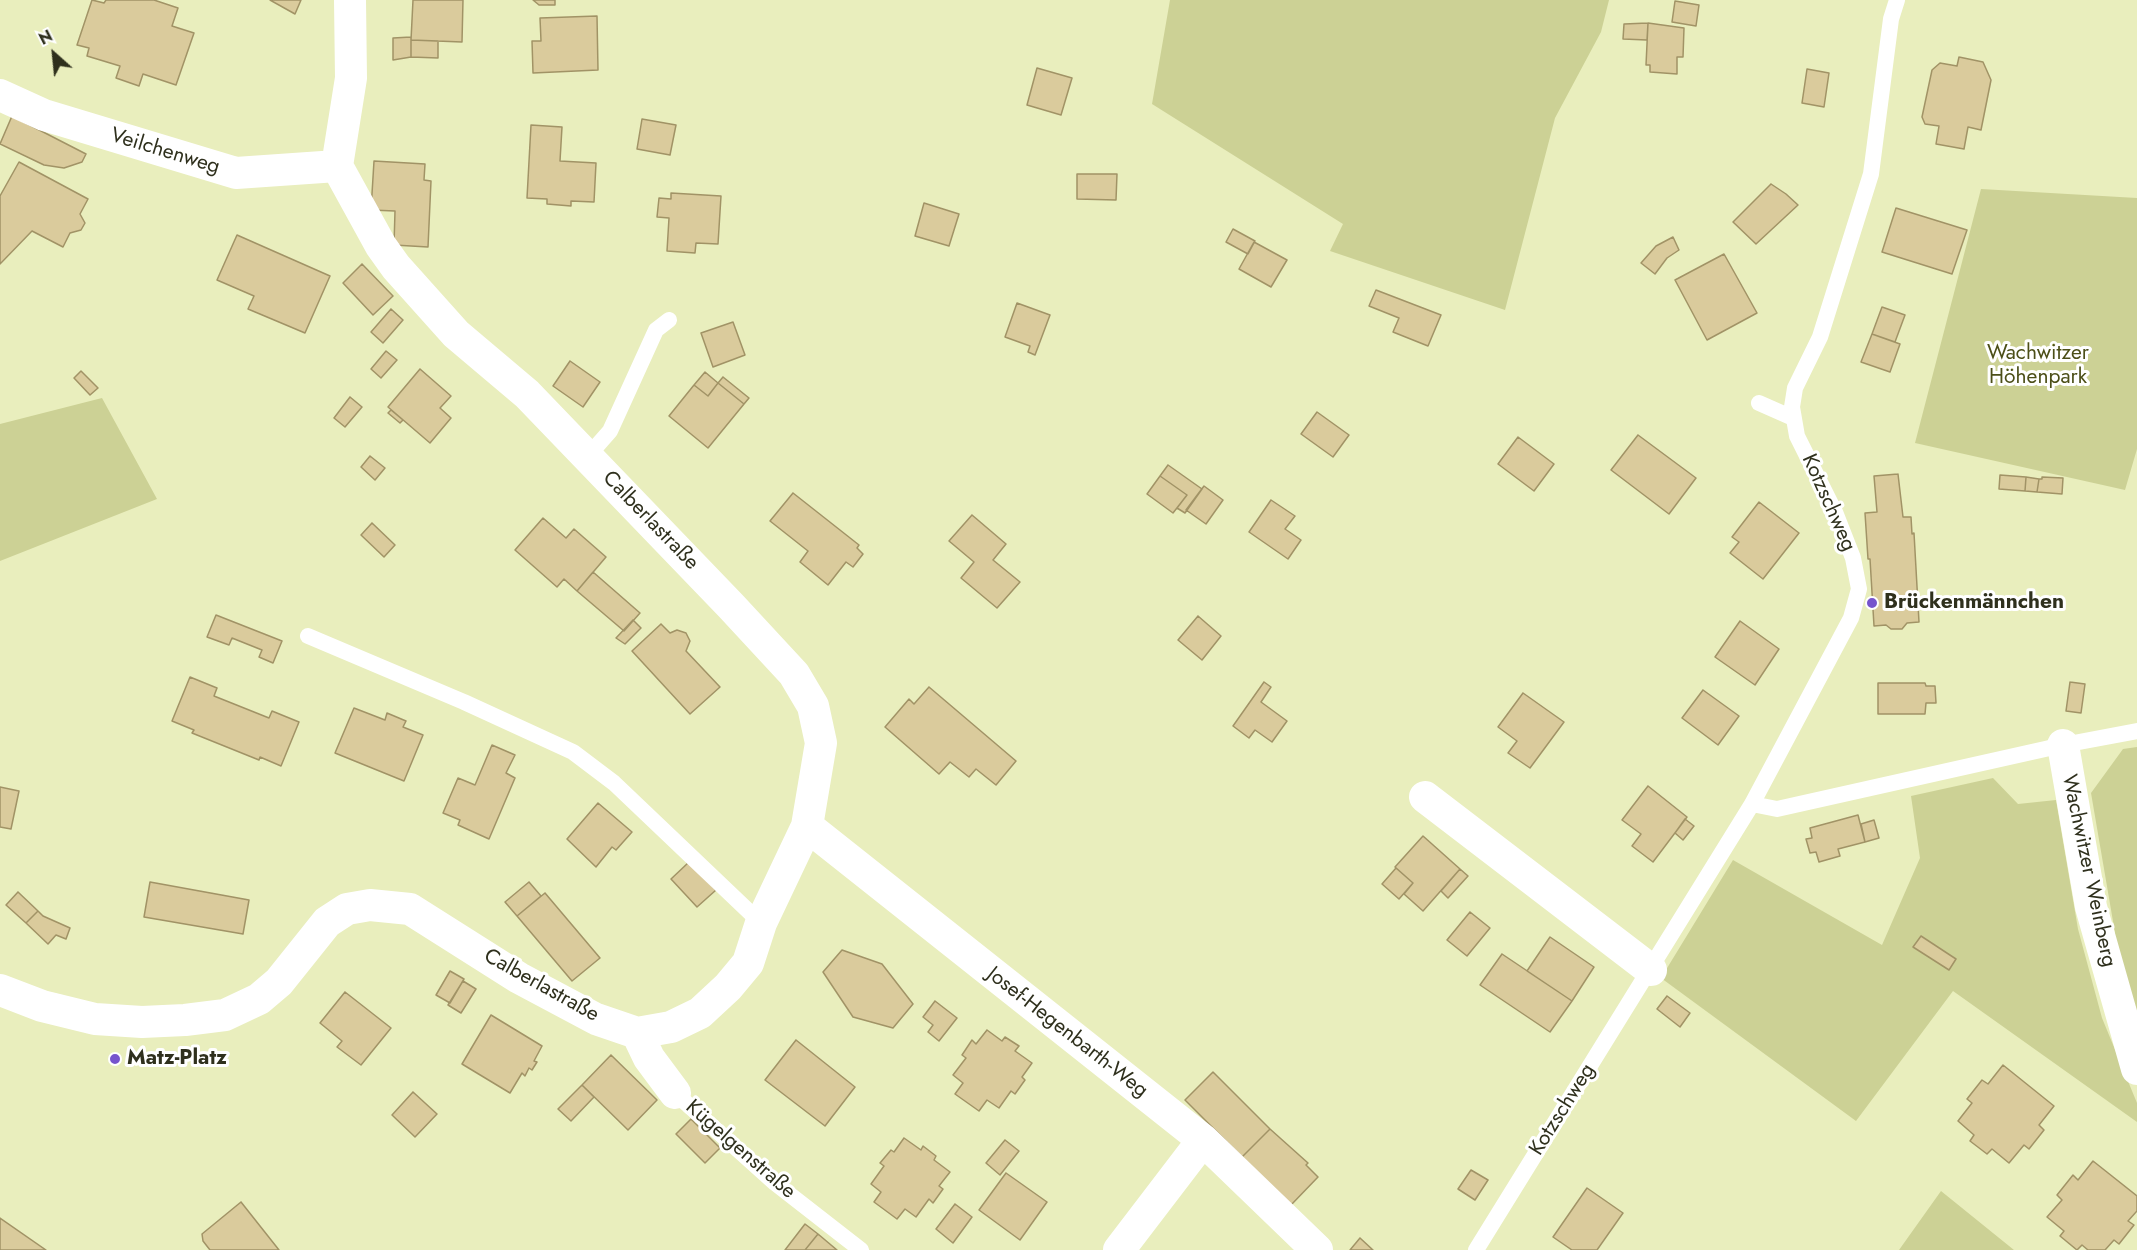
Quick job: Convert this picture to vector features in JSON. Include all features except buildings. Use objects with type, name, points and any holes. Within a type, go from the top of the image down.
[{"type":"street","points":[[337,166],[351,78],[350,0]]},
{"type":"street","name":"Veilchenweg","points":[[0,95],[44,116],[236,173],[337,166]]},
{"type":"street","name":"Calberlastraße","points":[[0,990],[42,1005],[95,1019],[142,1022],[225,1015],[259,999],[279,982],[327,922],[347,909],[370,904],[410,909],[519,978],[596,1019],[637,1033],[671,1027],[700,1013],[728,987],[748,963],[762,922],[807,826],[821,743],[813,706],[794,674],[527,394],[456,334],[396,267],[381,246],[337,166]]},
{"type":"street","name":"Wachwitzer Weinberg","points":[[2063,745],[2091,907],[2137,1069]]},
{"type":"street","points":[[1425,797],[1651,970]]},
{"type":"street","name":"Josef-Hegenbarth-Weg","points":[[807,826],[1203,1140],[1317,1250]]},
{"type":"street","name":"Kügelgenstraße","points":[[637,1033],[649,1058],[675,1093]]},
{"type":"street","points":[[1119,1250],[1203,1140]]},
{"type":"lane","name":"Kotzschweg","points":[[1476,1250],[1752,804],[1851,618],[1859,590],[1853,558],[1835,512],[1797,436],[1792,406],[1795,388],[1820,337],[1870,174],[1891,20],[1897,0]]},
{"type":"lane","points":[[588,456],[610,431],[656,330],[669,320]]},
{"type":"lane","points":[[1760,403],[1793,418]]},
{"type":"lane","points":[[308,636],[464,702],[573,752],[614,783],[762,922]]},
{"type":"lane","name":"Wachwitzer Weinberg","points":[[2063,745],[2137,731]]},
{"type":"lane","points":[[1752,804],[1777,809],[2063,745]]},
{"type":"lane","name":"Kügelgenstraße","points":[[675,1093],[775,1183],[861,1250]]},
{"type":"green space","points":[[1170,0],[1609,0],[1601,32],[1555,118],[1505,310],[1330,251],[1343,224],[1152,104]]},
{"type":"green space","name":"Wachwitzer Höhenpark","points":[[1981,189],[2137,198],[2137,449],[2125,490],[1915,443]]},
{"type":"green space","points":[[102,398],[157,499],[0,561],[0,424]]},
{"type":"green space","points":[[2137,747],[2137,1028],[2110,935],[2115,933],[2091,793],[2123,749]]},
{"type":"green space","points":[[1993,778],[2018,804],[2056,800],[2078,929],[2102,1018],[2137,1103],[2137,1122],[1953,991],[1856,1121],[1661,978],[1733,860],[1882,945],[1920,858],[1911,796]]},
{"type":"green space","points":[[1941,1191],[2014,1250],[1899,1250]]},
{"type":"place","name":"Brückenmännchen","points":[[1872,603]]},
{"type":"place","name":"Matz-Platz","points":[[115,1059]]}]
